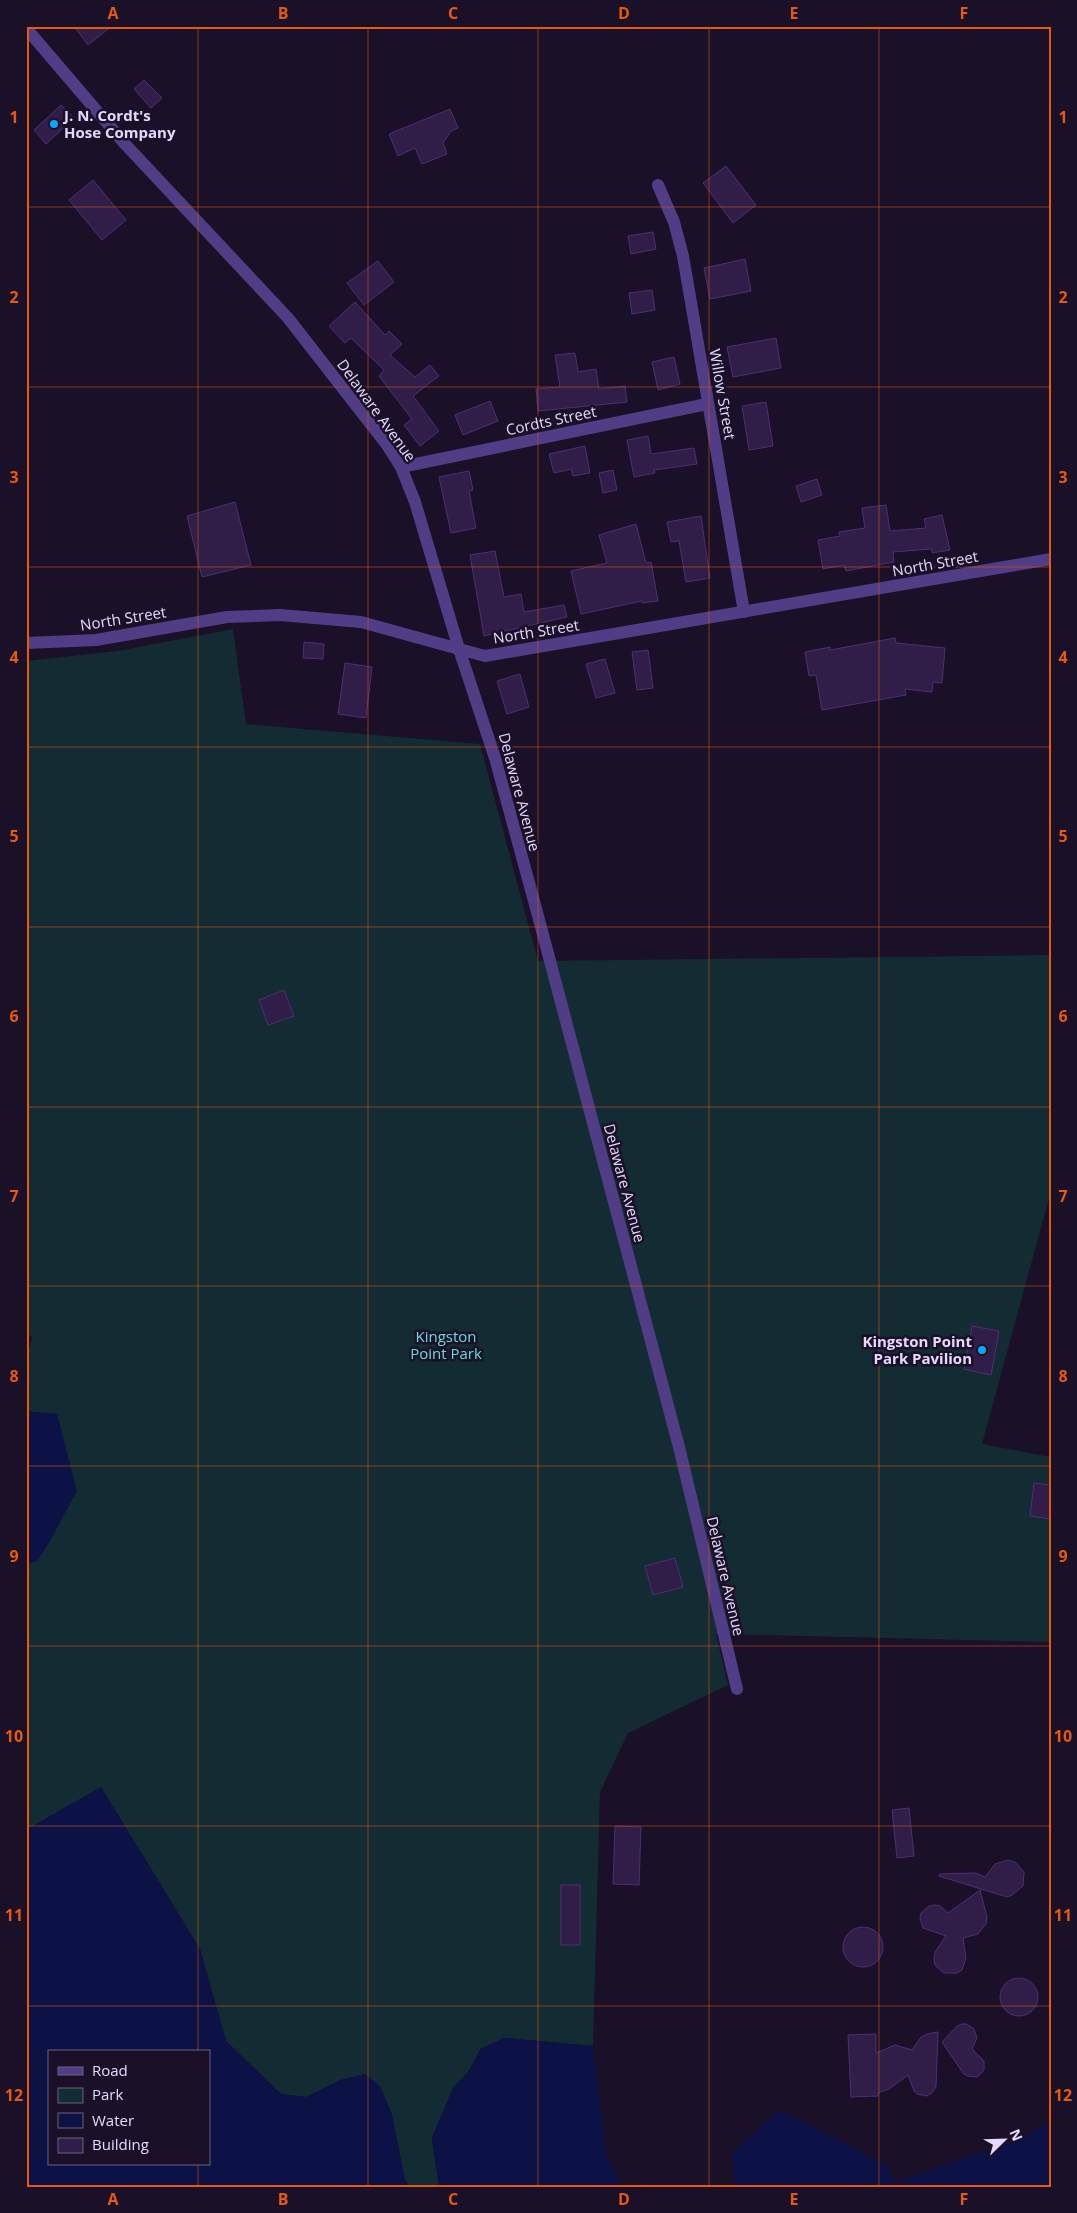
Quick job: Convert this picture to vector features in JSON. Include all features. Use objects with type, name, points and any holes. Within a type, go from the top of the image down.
[{"type":"street","name":"Delaware Avenue","points":[[26,28],[125,144],[288,318],[401,467],[415,502],[459,649],[495,758],[678,1447],[737,1689]]},
{"type":"street","name":"Willow Street","points":[[658,185],[674,222],[683,256],[744,612]]},
{"type":"street","name":"Cordts Street","points":[[401,467],[708,404]]},
{"type":"street","name":"North Street","points":[[26,643],[96,640],[227,617],[280,615],[361,622],[485,656],[1051,559]]},
{"type":"green space","name":"Kingston Point Park","points":[[233,629],[246,724],[480,744],[538,961],[1051,955],[1051,1191],[982,1444],[1051,1457],[1051,1642],[716,1634],[728,1685],[628,1733],[600,1792],[593,2046],[504,2038],[480,2050],[469,2071],[453,2088],[432,2138],[439,2187],[410,2187],[340,2080],[306,2097],[281,2094],[226,2041],[200,1949],[101,1787],[26,1830],[26,1564],[37,1561],[57,1415],[26,1411],[26,1359],[32,1338],[26,1330],[26,661],[117,651]]},
{"type":"water","points":[[26,1411],[57,1414],[77,1491],[37,1561],[26,1564]]},
{"type":"water","points":[[101,1787],[200,1949],[226,2041],[281,2094],[306,2097],[340,2080],[365,2074],[380,2086],[392,2114],[405,2179],[410,2187],[26,2187],[26,1830]]},
{"type":"water","points":[[504,2038],[593,2046],[607,2158],[620,2183],[656,2187],[439,2187],[432,2138],[453,2088],[469,2071],[480,2049]]},
{"type":"water","points":[[779,2110],[887,2165],[895,2183],[1019,2139],[1051,2122],[1051,2187],[735,2187],[733,2152]]},
{"type":"building","points":[[74,26],[112,26],[88,45]]},
{"type":"building","points":[[144,80],[162,98],[151,108],[134,89]]},
{"type":"building","name":"J. N. Cordt's Hose Company","points":[[61,105],[74,118],[46,144],[34,130]]},
{"type":"building","points":[[450,109],[458,128],[451,131],[443,143],[447,154],[422,164],[415,148],[398,156],[389,134]]},
{"type":"building","points":[[726,166],[756,205],[733,223],[703,183]]},
{"type":"building","points":[[93,180],[126,220],[102,240],[69,200]]},
{"type":"building","points":[[653,232],[656,249],[631,254],[628,236]]},
{"type":"building","points":[[745,259],[751,291],[710,299],[704,268]]},
{"type":"building","points":[[378,261],[394,282],[364,305],[347,283]]},
{"type":"building","points":[[652,290],[655,310],[632,314],[629,293]]},
{"type":"building","points":[[355,302],[385,335],[389,331],[402,344],[390,355],[415,377],[430,365],[439,376],[413,396],[439,431],[420,446],[404,425],[412,419],[379,376],[384,370],[351,338],[345,343],[329,326]]},
{"type":"building","points":[[776,338],[781,368],[733,377],[727,347]]},
{"type":"building","points":[[575,353],[578,372],[596,369],[599,389],[625,386],[627,402],[538,411],[536,389],[560,387],[555,355]]},
{"type":"building","points":[[674,357],[680,384],[658,390],[652,362]]},
{"type":"building","points":[[490,401],[498,421],[463,435],[455,415]]},
{"type":"building","points":[[766,402],[773,446],[749,450],[742,406]]},
{"type":"building","points":[[648,436],[651,454],[694,448],[697,464],[654,470],[655,473],[634,477],[627,440]]},
{"type":"building","points":[[585,446],[590,473],[573,476],[571,469],[554,473],[549,454]]},
{"type":"building","points":[[613,470],[617,490],[603,493],[599,473]]},
{"type":"building","points":[[469,471],[473,490],[469,491],[476,528],[451,533],[439,477]]},
{"type":"building","points":[[817,479],[822,495],[801,502],[796,486]]},
{"type":"building","points":[[235,502],[251,565],[202,577],[187,516]]},
{"type":"building","points":[[886,505],[890,531],[926,528],[924,519],[942,515],[950,550],[932,553],[931,549],[893,552],[894,562],[846,571],[844,565],[823,569],[818,540],[840,536],[839,532],[865,528],[862,508]]},
{"type":"building","points":[[701,516],[710,578],[686,582],[679,541],[671,542],[667,522]]},
{"type":"building","points":[[636,524],[646,563],[651,562],[658,601],[642,603],[642,601],[581,614],[571,571],[607,563],[599,535]]},
{"type":"building","points":[[495,551],[504,597],[521,594],[524,612],[564,605],[567,617],[484,636],[470,555]]},
{"type":"building","points":[[895,638],[896,643],[945,648],[942,683],[933,682],[932,692],[905,689],[906,695],[822,710],[816,675],[809,676],[805,652],[830,647],[830,650]]},
{"type":"building","points":[[304,642],[324,644],[323,659],[303,658]]},
{"type":"building","points":[[648,650],[653,688],[637,690],[632,652]]},
{"type":"building","points":[[605,659],[615,693],[596,698],[586,664]]},
{"type":"building","points":[[345,663],[372,667],[366,718],[338,714]]},
{"type":"building","points":[[520,674],[529,707],[507,714],[497,681]]},
{"type":"building","points":[[284,990],[294,1016],[268,1025],[259,1000]]},
{"type":"building","name":"Kingston Point Park Pavilion","points":[[972,1326],[999,1331],[991,1375],[964,1369]]},
{"type":"building","points":[[1034,1483],[1051,1485],[1051,1519],[1030,1516]]},
{"type":"building","points":[[675,1558],[683,1587],[653,1595],[645,1566]]},
{"type":"building","points":[[909,1808],[914,1856],[897,1858],[892,1810]]},
{"type":"building","points":[[615,1826],[641,1827],[639,1885],[613,1884]]},
{"type":"building","points":[[1008,1860],[1015,1862],[1024,1872],[1023,1886],[1007,1897],[939,1876],[940,1874],[976,1873],[985,1877],[995,1864]]},
{"type":"building","points":[[561,1885],[580,1885],[580,1945],[561,1945]]},
{"type":"building","points":[[980,1890],[987,1917],[986,1924],[978,1934],[963,1938],[966,1958],[962,1970],[957,1973],[944,1973],[935,1965],[934,1958],[935,1952],[946,1936],[923,1928],[920,1918],[921,1913],[929,1906],[935,1905],[940,1906],[948,1913]]},
{"type":"building","points":[[863,1927],[877,1933],[883,1947],[877,1961],[863,1967],[849,1961],[843,1947],[849,1933]]},
{"type":"building","points":[[1019,1978],[1032,1984],[1038,1997],[1032,2010],[1019,2016],[1006,2010],[1000,1997],[1006,1984]]},
{"type":"building","points":[[967,2024],[974,2029],[977,2038],[972,2049],[984,2061],[984,2070],[977,2077],[967,2076],[963,2073],[942,2042],[957,2026]]},
{"type":"building","points":[[938,2032],[936,2087],[931,2094],[926,2096],[917,2094],[908,2075],[889,2089],[878,2093],[878,2096],[851,2097],[848,2035],[876,2034],[876,2053],[895,2045],[912,2050],[921,2037]]},
{"type":"place","name":"J. N. Cordt's Hose Company","points":[[54,124]]},
{"type":"place","name":"Kingston Point Park Pavilion","points":[[982,1350]]}]
